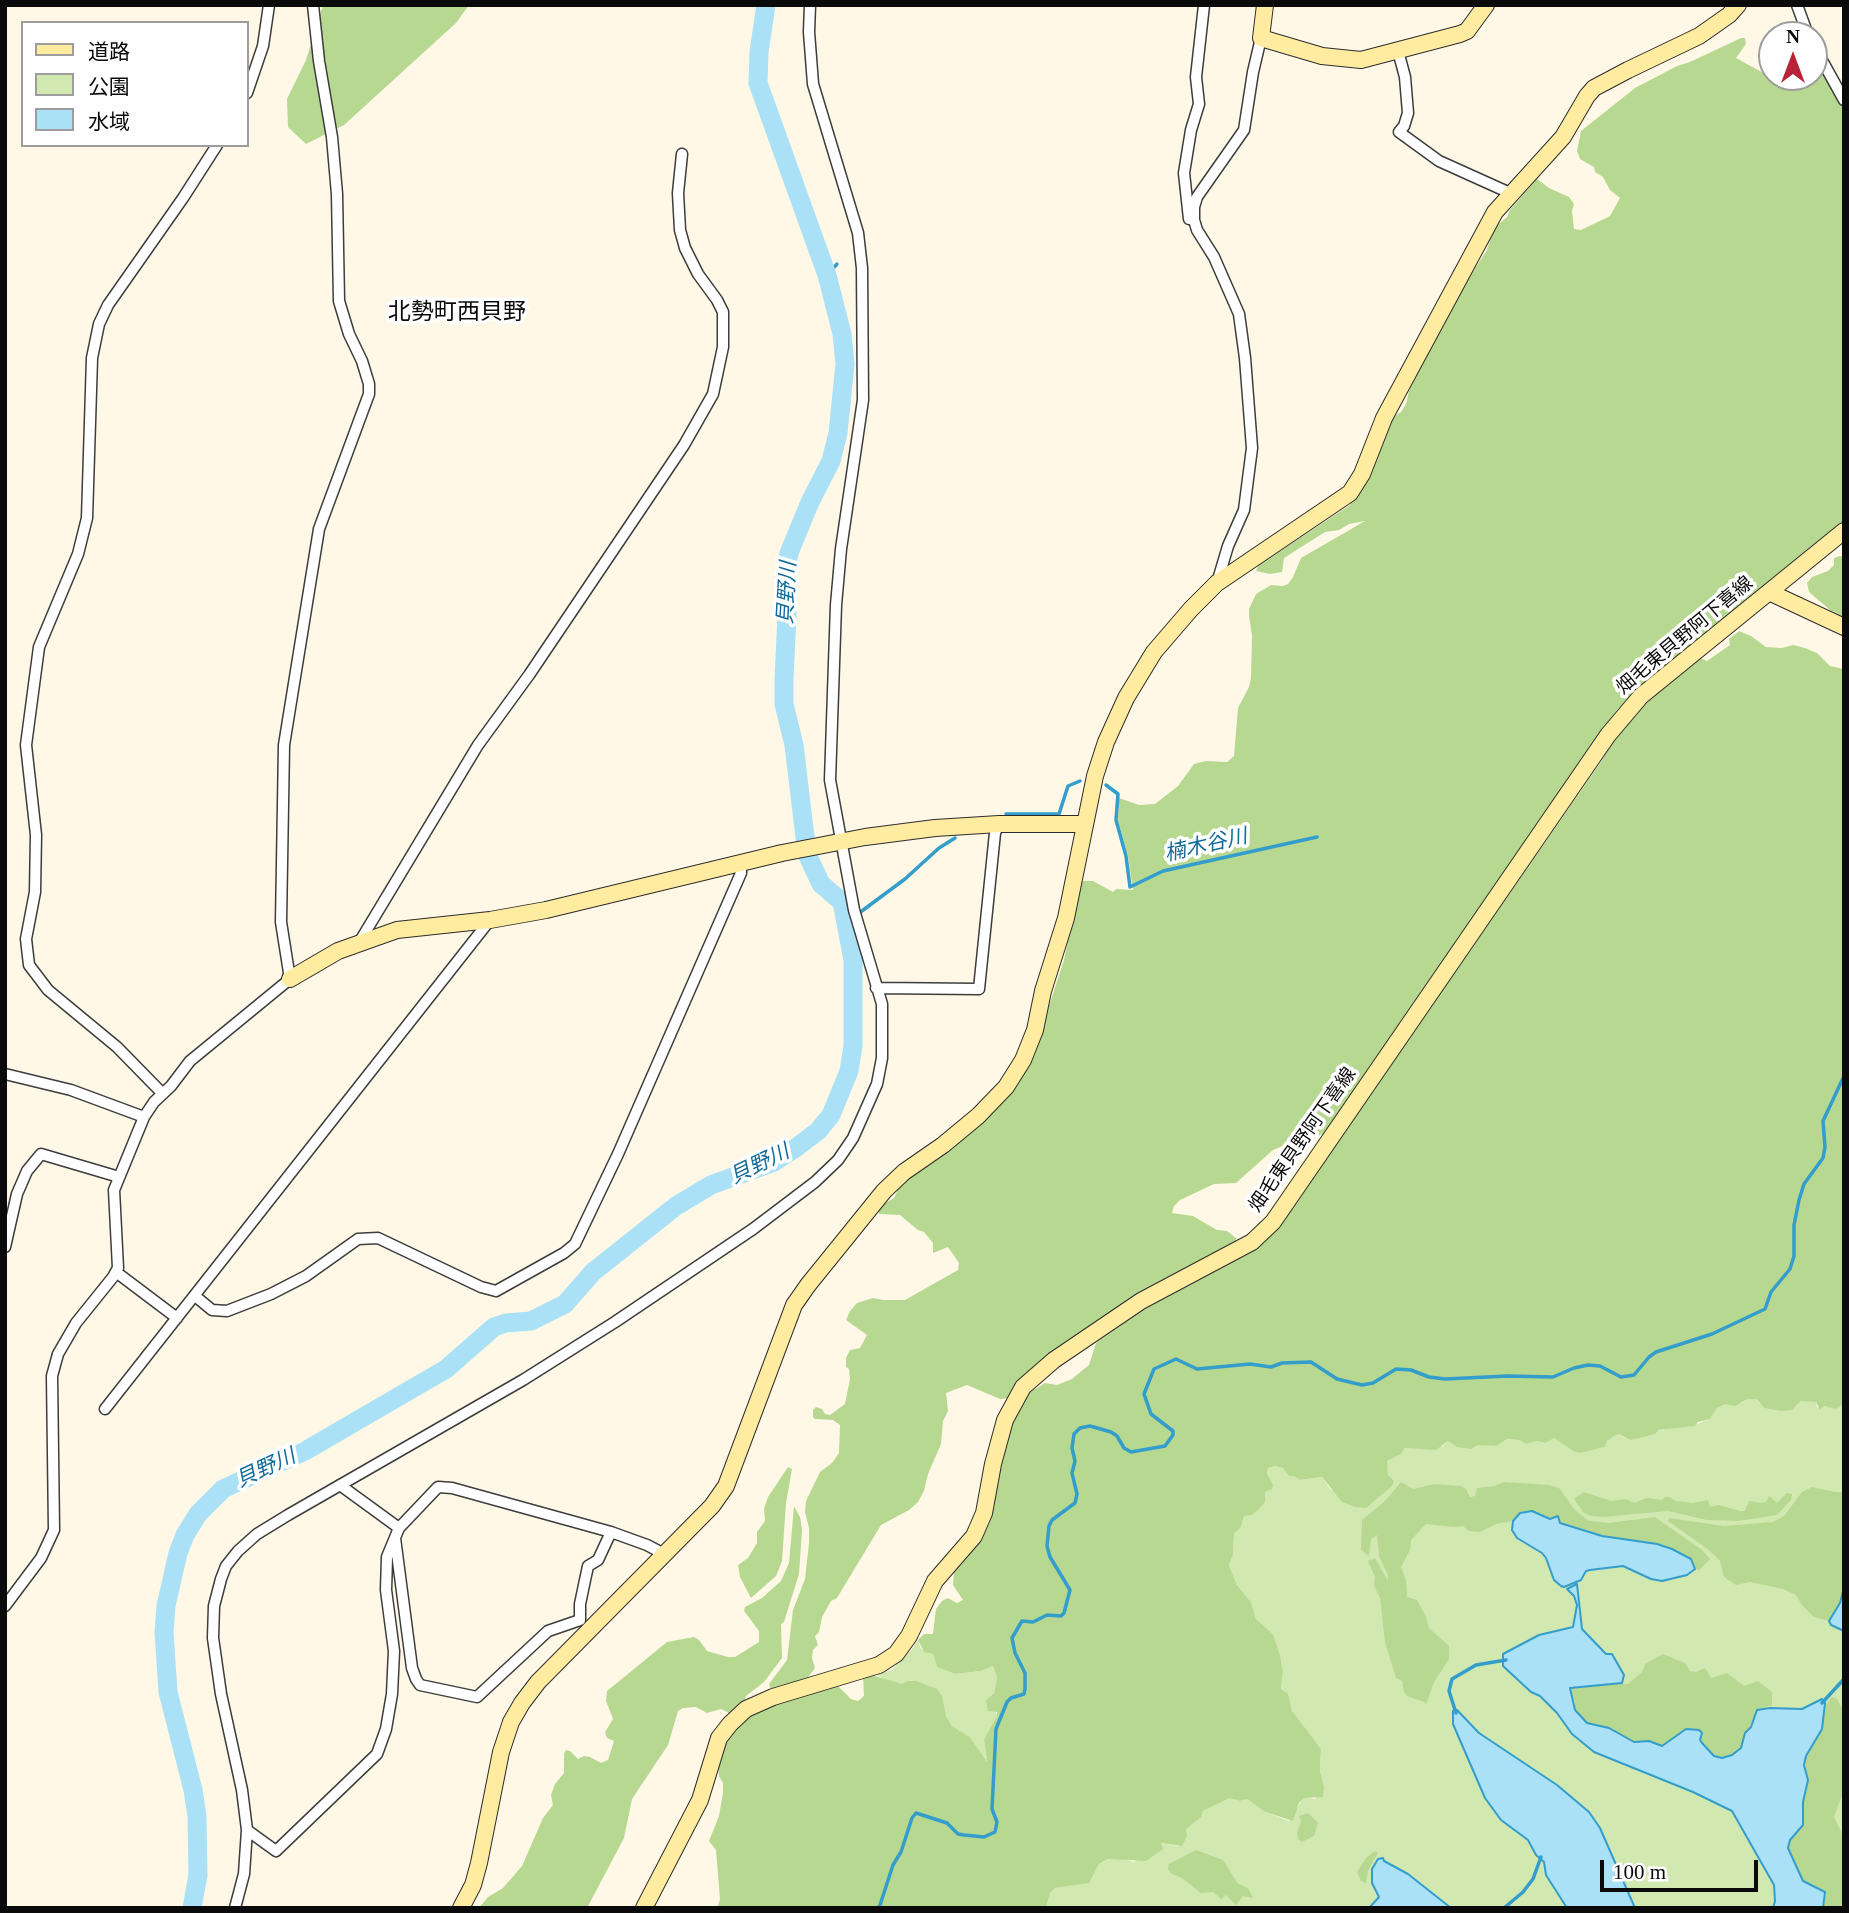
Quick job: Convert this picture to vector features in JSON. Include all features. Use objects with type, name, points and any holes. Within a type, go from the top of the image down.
[{"type":"street","points":[[248,90],[263,46],[269,5]]},
{"type":"street","points":[[290,979],[281,922],[284,745],[318,529],[369,394],[362,361],[349,334],[339,301],[337,194],[332,137],[318,61],[313,5]]},
{"type":"street","points":[[235,1908],[244,1874],[247,1830],[242,1790],[221,1694],[214,1638],[214,1606],[226,1566],[257,1534],[523,1380],[615,1322],[752,1229],[815,1182],[838,1160],[853,1138],[877,1084],[882,1058],[882,1004],[854,911],[830,780],[835,623],[841,549],[863,400],[862,268],[858,233],[813,83],[808,32],[810,5]]},
{"type":"street","points":[[1204,5],[1196,77],[1199,104],[1184,173],[1189,218],[1220,271],[1239,314],[1252,448],[1244,510],[1228,546],[1217,583]]},
{"type":"street","points":[[1197,230],[1194,220],[1197,197],[1244,130],[1265,5]]},
{"type":"street","points":[[1261,38],[1322,56],[1350,60],[1371,59],[1467,31],[1486,5]]},
{"type":"street","points":[[461,1908],[479,1863],[501,1752],[516,1713],[538,1682],[712,1506],[726,1486],[794,1305],[808,1284],[884,1191],[904,1172],[978,1116],[1006,1087],[1023,1059],[1035,1030],[1066,918],[1095,776],[1106,743],[1137,677],[1173,629],[1217,583],[1350,493],[1362,474],[1384,418],[1495,212],[1563,137],[1580,106],[1594,88],[1699,36],[1729,15],[1738,5]]},
{"type":"street","points":[[1398,51],[1408,94],[1407,118],[1399,132],[1439,161],[1510,193]]},
{"type":"street","points":[[1828,71],[1844,100]]},
{"type":"street","points":[[162,1093],[117,1047],[48,990],[29,965],[26,939],[35,892],[36,835],[26,745],[39,647],[78,554],[87,518],[92,358],[100,324],[108,305],[216,147]]},
{"type":"street","points":[[360,942],[478,745],[529,675],[677,456],[713,394],[723,347],[723,312],[698,274],[685,248],[680,230],[678,193],[682,154]]},
{"type":"street","name":"畑毛東貝野阿下喜線","points":[[644,1908],[700,1800],[719,1738],[730,1724],[746,1709],[879,1665],[896,1654],[909,1636],[936,1581],[974,1536],[984,1513],[1005,1420],[1023,1387],[1054,1360],[1141,1301],[1252,1242],[1273,1223],[1608,735],[1640,696],[1844,531]]},
{"type":"street","points":[[1769,592],[1844,627]]},
{"type":"street","points":[[876,988],[979,989],[995,833],[999,824]]},
{"type":"street","points":[[5,1606],[41,1559],[54,1530],[52,1376],[58,1354],[76,1323],[118,1268],[114,1190],[144,1117],[190,1061],[290,979],[326,957],[397,930],[547,910],[782,853],[935,828],[999,824],[1085,824]]},
{"type":"street","points":[[195,1296],[212,1310],[227,1311],[271,1294],[306,1276],[358,1239],[378,1238],[481,1287],[496,1291],[564,1253],[575,1244],[618,1154],[741,873],[741,863]]},
{"type":"street","points":[[105,1409],[490,919]]},
{"type":"street","points":[[5,1074],[71,1090],[144,1117]]},
{"type":"street","points":[[5,1247],[17,1194],[27,1171],[41,1154],[120,1177]]},
{"type":"street","points":[[116,1272],[177,1318]]},
{"type":"street","points":[[340,1485],[397,1531],[412,1668],[416,1679],[420,1685],[477,1697],[548,1631],[580,1620],[582,1589],[588,1566],[598,1560],[611,1532]]},
{"type":"street","points":[[247,1830],[276,1851],[377,1755],[386,1729],[394,1651],[386,1590],[387,1558],[397,1531],[438,1487],[452,1488],[611,1532],[647,1545],[664,1555]]},
{"type":"green space","points":[[323,5],[469,5],[456,23],[344,125],[306,144],[288,127],[287,99],[306,60]]},
{"type":"green space","points":[[1745,38],[1746,44],[1736,58],[1758,70],[1758,91],[1828,91],[1828,64],[1831,65],[1844,88],[1844,523],[1638,690],[1616,711],[1586,761],[1331,1130],[1298,1145],[1285,1145],[1273,1150],[1236,1183],[1214,1184],[1180,1200],[1174,1206],[1172,1213],[1193,1216],[1217,1230],[1227,1231],[1237,1242],[1010,1398],[1000,1399],[967,1385],[946,1393],[948,1411],[943,1421],[941,1444],[918,1502],[881,1525],[837,1598],[831,1601],[815,1636],[818,1645],[813,1650],[812,1658],[815,1668],[806,1680],[771,1690],[769,1684],[787,1660],[793,1610],[805,1579],[809,1543],[806,1501],[820,1472],[832,1463],[839,1453],[840,1425],[833,1420],[815,1419],[813,1410],[816,1407],[830,1415],[845,1404],[850,1379],[846,1358],[850,1350],[860,1348],[867,1335],[846,1320],[850,1311],[857,1303],[873,1298],[905,1300],[958,1270],[959,1263],[948,1247],[933,1253],[933,1243],[924,1232],[900,1215],[879,1214],[879,1207],[894,1198],[900,1185],[980,1121],[1042,1027],[1064,960],[1080,881],[1093,881],[1113,892],[1116,889],[1133,890],[1128,856],[1118,821],[1119,798],[1139,805],[1155,804],[1178,786],[1194,764],[1206,761],[1227,762],[1234,756],[1238,708],[1251,678],[1252,635],[1249,609],[1256,594],[1271,585],[1288,584],[1301,558],[1365,521],[1325,532],[1284,558],[1282,572],[1270,574],[1256,571],[1258,566],[1350,505],[1395,416],[1406,404],[1409,391],[1455,299],[1487,250],[1493,229],[1507,217],[1537,179],[1569,197],[1574,204],[1574,229],[1581,230],[1610,216],[1620,198],[1610,190],[1594,167],[1580,159],[1577,151],[1581,131],[1635,88]]},
{"type":"green space","points":[[1844,557],[1844,617],[1830,610],[1809,592],[1807,583],[1812,577],[1828,571],[1834,565],[1834,558]]},
{"type":"green space","points":[[1739,631],[1766,647],[1782,648],[1793,645],[1805,648],[1817,653],[1830,666],[1844,669],[1844,1404],[1836,1409],[1824,1406],[1820,1410],[1816,1402],[1801,1401],[1792,1410],[1781,1411],[1765,1408],[1756,1399],[1748,1399],[1735,1406],[1726,1404],[1717,1408],[1710,1419],[1698,1422],[1695,1426],[1659,1430],[1655,1434],[1631,1440],[1618,1434],[1607,1441],[1605,1447],[1581,1453],[1554,1438],[1545,1443],[1537,1441],[1526,1444],[1507,1439],[1497,1446],[1478,1445],[1471,1449],[1457,1447],[1448,1441],[1436,1450],[1405,1448],[1401,1454],[1387,1461],[1388,1475],[1394,1481],[1392,1486],[1366,1508],[1342,1502],[1322,1477],[1300,1480],[1289,1476],[1283,1468],[1268,1468],[1267,1474],[1273,1485],[1272,1489],[1265,1492],[1265,1502],[1259,1509],[1252,1515],[1244,1516],[1241,1527],[1234,1534],[1233,1555],[1229,1565],[1237,1585],[1251,1602],[1256,1619],[1273,1634],[1283,1671],[1281,1689],[1288,1694],[1292,1711],[1321,1749],[1323,1797],[1304,1798],[1299,1803],[1293,1821],[1265,1812],[1247,1799],[1240,1801],[1230,1798],[1203,1811],[1201,1817],[1186,1829],[1187,1836],[1182,1846],[1161,1843],[1163,1849],[1146,1861],[1108,1859],[1099,1864],[1089,1883],[1055,1888],[1050,1893],[1046,1908],[712,1908],[718,1906],[720,1899],[716,1850],[709,1841],[719,1816],[723,1793],[718,1764],[735,1726],[764,1705],[836,1684],[851,1699],[858,1701],[864,1696],[863,1676],[868,1674],[902,1684],[916,1681],[937,1689],[952,1726],[970,1737],[987,1762],[984,1739],[997,1716],[997,1712],[988,1711],[986,1700],[994,1693],[997,1678],[993,1666],[981,1671],[955,1674],[937,1667],[933,1654],[924,1652],[918,1640],[924,1634],[933,1634],[936,1609],[942,1601],[948,1598],[957,1603],[963,1600],[953,1585],[954,1571],[980,1542],[990,1522],[1008,1432],[1020,1406],[1029,1393],[1045,1383],[1057,1385],[1072,1379],[1089,1365],[1096,1343],[1131,1318],[1167,1295],[1242,1257],[1261,1244],[1290,1210],[1601,762],[1627,718],[1672,677],[1700,658],[1707,661],[1730,645],[1729,639]]},
{"type":"green space","points":[[1748,1399],[1756,1399],[1760,1404],[1796,1407],[1801,1401],[1812,1400],[1817,1407],[1831,1406],[1836,1409],[1844,1404],[1844,1908],[1046,1908],[1050,1893],[1055,1888],[1066,1886],[1109,1859],[1134,1862],[1160,1843],[1178,1846],[1186,1829],[1203,1811],[1230,1798],[1240,1801],[1247,1799],[1265,1812],[1289,1821],[1304,1797],[1315,1799],[1324,1786],[1320,1771],[1321,1749],[1298,1722],[1289,1705],[1287,1694],[1281,1689],[1283,1671],[1273,1634],[1256,1619],[1251,1602],[1237,1585],[1229,1565],[1233,1555],[1234,1534],[1241,1527],[1244,1516],[1265,1492],[1268,1468],[1283,1468],[1300,1480],[1322,1477],[1331,1490],[1388,1476],[1386,1461],[1401,1454],[1405,1448],[1425,1449],[1443,1446],[1448,1441],[1497,1446],[1507,1439],[1526,1444],[1537,1441],[1545,1443],[1553,1437],[1575,1452],[1581,1453],[1605,1447],[1607,1441],[1618,1434],[1625,1438],[1681,1426],[1689,1427],[1710,1419],[1716,1408],[1742,1403]]},
{"type":"green space","points":[[788,1467],[792,1469],[786,1503],[782,1561],[776,1576],[751,1598],[740,1577],[738,1565],[748,1558],[757,1543],[757,1532],[765,1521],[764,1509],[768,1497]]},
{"type":"green space","points":[[1401,1482],[1413,1489],[1434,1484],[1461,1486],[1470,1497],[1475,1496],[1477,1488],[1504,1482],[1549,1485],[1559,1488],[1575,1510],[1589,1521],[1609,1523],[1655,1517],[1702,1550],[1710,1559],[1699,1570],[1695,1569],[1695,1566],[1657,1544],[1602,1536],[1560,1523],[1557,1516],[1551,1520],[1537,1513],[1516,1517],[1513,1521],[1496,1524],[1480,1532],[1469,1531],[1463,1526],[1426,1524],[1411,1540],[1410,1550],[1401,1567],[1406,1580],[1407,1597],[1417,1600],[1429,1628],[1449,1646],[1449,1659],[1434,1682],[1426,1705],[1404,1692],[1402,1681],[1396,1678],[1385,1642],[1380,1598],[1368,1561],[1375,1558],[1388,1581],[1379,1556],[1377,1535],[1371,1539],[1369,1556],[1361,1550],[1362,1520],[1385,1501]]},
{"type":"green space","points":[[1812,1487],[1844,1492],[1844,1586],[1840,1602],[1829,1621],[1814,1617],[1796,1595],[1783,1589],[1750,1582],[1736,1585],[1724,1577],[1720,1561],[1709,1550],[1668,1521],[1669,1518],[1724,1526],[1773,1522],[1784,1516],[1802,1492]]},
{"type":"green space","points":[[1584,1492],[1611,1501],[1626,1499],[1634,1503],[1647,1498],[1662,1500],[1665,1497],[1693,1503],[1708,1500],[1710,1507],[1719,1505],[1740,1511],[1745,1511],[1749,1501],[1766,1502],[1769,1496],[1777,1503],[1787,1493],[1792,1494],[1791,1500],[1777,1515],[1738,1521],[1707,1520],[1668,1511],[1591,1516],[1584,1513],[1574,1499]]},
{"type":"green space","points":[[794,1506],[800,1517],[802,1530],[799,1574],[784,1622],[781,1624],[782,1658],[764,1682],[746,1696],[744,1703],[731,1714],[721,1709],[707,1713],[696,1707],[678,1711],[668,1745],[632,1799],[624,1838],[587,1908],[479,1908],[488,1897],[503,1888],[522,1866],[543,1818],[553,1805],[551,1795],[555,1784],[564,1773],[566,1750],[578,1759],[590,1757],[601,1763],[608,1760],[614,1741],[607,1738],[605,1732],[613,1719],[606,1701],[607,1691],[667,1642],[694,1637],[707,1651],[735,1657],[759,1642],[759,1631],[744,1611],[745,1607],[762,1598],[781,1581],[789,1563]]},
{"type":"green space","points":[[918,1640],[921,1649],[933,1654],[937,1667],[955,1674],[981,1671],[993,1666],[997,1678],[994,1693],[991,1695],[997,1716],[984,1739],[987,1763],[970,1737],[952,1726],[946,1716],[902,1684],[887,1681],[877,1675],[893,1669]]},
{"type":"green space","points":[[1663,1654],[1685,1663],[1690,1671],[1696,1672],[1705,1668],[1711,1678],[1727,1673],[1744,1686],[1758,1681],[1772,1692],[1772,1705],[1763,1708],[1745,1733],[1741,1748],[1736,1753],[1722,1758],[1714,1756],[1700,1737],[1670,1739],[1663,1746],[1645,1741],[1634,1742],[1609,1728],[1587,1723],[1575,1710],[1575,1702],[1569,1690],[1571,1687],[1628,1684],[1642,1672],[1645,1664]]},
{"type":"green space","points":[[1832,1697],[1837,1699],[1844,1712],[1844,1790],[1834,1817],[1844,1838],[1844,1908],[1823,1908],[1825,1897],[1803,1881],[1788,1848],[1790,1840],[1803,1825],[1803,1802],[1808,1780],[1805,1760],[1822,1729],[1824,1707]]},
{"type":"green space","points":[[1308,1813],[1318,1823],[1314,1836],[1302,1842],[1297,1833],[1301,1822],[1299,1816]]},
{"type":"green space","points":[[1196,1850],[1223,1860],[1238,1884],[1248,1888],[1253,1898],[1243,1896],[1236,1905],[1226,1895],[1221,1899],[1213,1892],[1201,1893],[1182,1878],[1172,1874],[1168,1869],[1169,1864]]},
{"type":"green space","points":[[1375,1851],[1378,1853],[1368,1871],[1366,1883],[1361,1881],[1357,1872],[1366,1858]]},
{"type":"water","points":[[1532,1511],[1550,1519],[1558,1516],[1560,1523],[1602,1536],[1657,1544],[1672,1549],[1691,1559],[1695,1569],[1687,1575],[1662,1581],[1623,1566],[1590,1570],[1586,1571],[1581,1580],[1561,1586],[1554,1580],[1542,1553],[1517,1538],[1512,1530],[1513,1521],[1520,1513]]},
{"type":"water","points":[[1577,1584],[1582,1629],[1606,1654],[1612,1654],[1624,1675],[1622,1683],[1570,1688],[1575,1710],[1587,1723],[1609,1728],[1634,1742],[1649,1741],[1662,1746],[1686,1729],[1699,1730],[1702,1733],[1702,1743],[1714,1756],[1722,1758],[1741,1748],[1745,1733],[1751,1727],[1757,1710],[1802,1709],[1822,1699],[1825,1703],[1822,1729],[1806,1756],[1804,1765],[1808,1780],[1803,1802],[1803,1825],[1790,1840],[1788,1848],[1803,1881],[1825,1892],[1823,1908],[1773,1908],[1774,1885],[1732,1811],[1693,1792],[1594,1752],[1572,1734],[1540,1696],[1531,1692],[1503,1666],[1503,1654],[1539,1635],[1573,1627],[1577,1605],[1574,1596],[1567,1589]]},
{"type":"water","points":[[1844,1587],[1844,1631],[1831,1625],[1829,1621],[1840,1603]]},
{"type":"water","points":[[1457,1710],[1479,1733],[1557,1785],[1589,1812],[1600,1828],[1635,1908],[1567,1908],[1546,1875],[1544,1862],[1536,1855],[1528,1840],[1501,1820],[1485,1798],[1453,1724],[1453,1711]]},
{"type":"water","points":[[1383,1858],[1451,1908],[1369,1908],[1379,1897],[1372,1883],[1372,1869],[1378,1859]]},
{"type":"waterway","name":"貝野川","points":[[192,1908],[198,1875],[197,1816],[168,1692],[164,1632],[166,1606],[178,1553],[198,1514],[223,1489],[305,1451],[446,1369],[494,1327],[531,1321],[565,1304],[593,1272],[676,1206],[711,1185],[774,1162],[797,1147],[818,1131],[831,1115],[849,1071],[853,1046],[853,960],[842,902],[821,884],[807,854],[794,745],[784,704],[787,615],[784,579],[789,553],[831,461],[838,433],[845,364],[842,334],[827,275],[758,83],[759,52],[766,5]]},
{"type":"waterway","points":[[827,275],[837,264]]},
{"type":"waterway","name":"楠木谷川","points":[[1006,814],[1059,814],[1068,786],[1080,781]]},
{"type":"waterway","name":"楠木谷川","points":[[1106,785],[1118,794],[1116,820],[1126,856],[1130,887],[1163,871],[1317,837]]},
{"type":"waterway","name":"楠木谷川","points":[[847,922],[955,838]]},
{"type":"waterway","points":[[879,1908],[893,1865],[916,1813],[947,1823],[958,1834],[984,1837],[995,1832],[997,1822],[992,1809],[996,1729],[1007,1702],[1024,1694],[1025,1689],[1025,1673],[1015,1653],[1012,1638],[1022,1621],[1033,1622],[1047,1615],[1061,1616],[1070,1590],[1050,1557],[1047,1546],[1052,1520],[1075,1503],[1077,1494],[1072,1473],[1075,1461],[1072,1448],[1074,1434],[1080,1428],[1090,1426],[1111,1432],[1117,1436],[1124,1448],[1131,1452],[1165,1446],[1173,1431],[1151,1414],[1144,1394],[1154,1369],[1176,1359],[1197,1369],[1250,1364],[1271,1367],[1282,1363],[1311,1362],[1337,1379],[1362,1385],[1373,1383],[1396,1369],[1445,1379],[1553,1377],[1588,1365],[1600,1366],[1621,1377],[1634,1375],[1656,1352],[1712,1334],[1765,1309],[1771,1292],[1790,1269],[1794,1256],[1794,1225],[1799,1200],[1804,1184],[1823,1158],[1823,1121],[1844,1076]]},
{"type":"waterway","points":[[1456,1713],[1449,1691],[1452,1679],[1476,1665],[1506,1660]]},
{"type":"waterway","points":[[1822,1703],[1844,1679]]},
{"type":"waterway","points":[[1504,1908],[1523,1892],[1533,1879],[1541,1857]]},
{"type":"district","name":"北勢町西貝野","points":[[457,313]]}]
